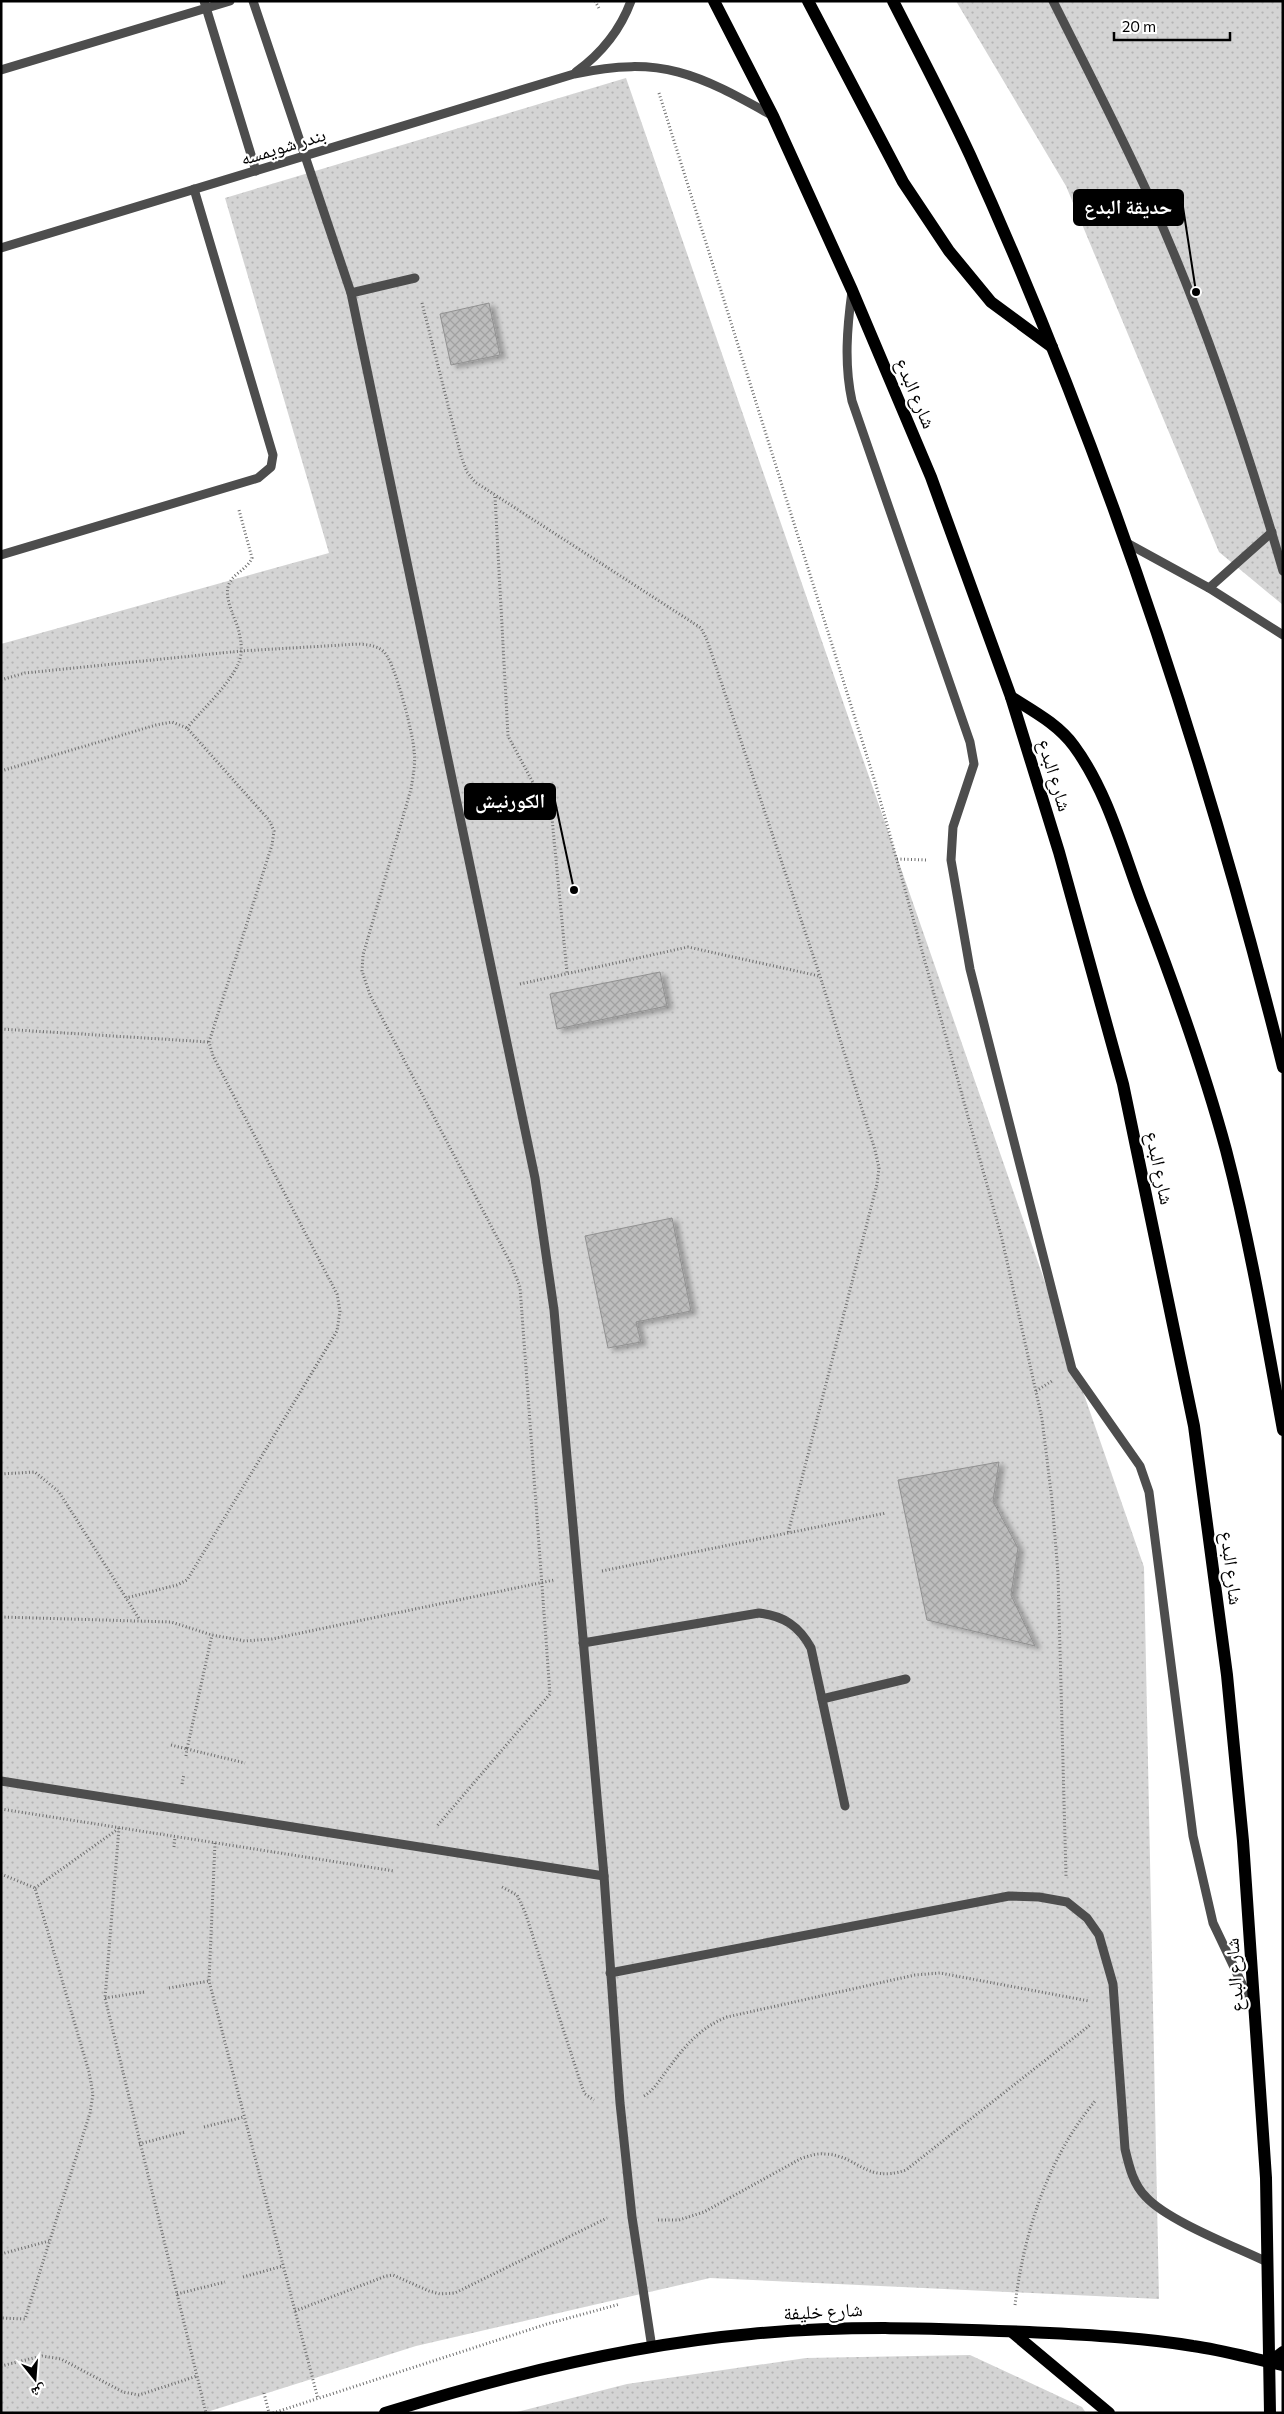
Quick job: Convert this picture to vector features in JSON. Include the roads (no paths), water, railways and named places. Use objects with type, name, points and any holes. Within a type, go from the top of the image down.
[{"type":"main road","name":"شارع البدع","points":[[714,1],[773,116],[852,290],[931,477],[1010,697],[1059,852],[1123,1084],[1194,1426],[1227,1676],[1243,1841],[1266,2178],[1270,2413]]},
{"type":"main road","points":[[808,1],[903,182],[949,252],[991,302],[1052,347]]},
{"type":"main road","points":[[893,1],[969,153],[1052,347],[1085,431],[1177,692],[1252,941],[1283,1067]]},
{"type":"main road","points":[[1010,697],[1047,719],[1072,744],[1094,776],[1169,971],[1192,1034],[1226,1151],[1261,1310],[1283,1430]]},
{"type":"main road","name":"شارع خليفة","points":[[390,2412],[495,2381],[574,2362],[652,2348],[750,2334],[887,2327],[1106,2336],[1194,2346],[1283,2365]]},
{"type":"main road","points":[[1012,2332],[1109,2413]]},
{"type":"main road","points":[[1270,2362],[1283,2352]]},
{"type":"lane","points":[[1,70],[205,5],[230,1]]},
{"type":"lane","points":[[253,1],[351,293],[535,1178],[548,1260],[604,1876],[620,2103],[632,2217],[652,2348]]},
{"type":"lane","name":"بندر شويمسه","points":[[574,74],[607,45],[622,23],[631,1]]},
{"type":"lane","points":[[1054,1],[1153,205],[1182,274],[1208,342],[1272,532],[1283,571]]},
{"type":"lane","points":[[205,5],[256,171]]},
{"type":"lane","name":"بندر شويمسه","points":[[1,248],[574,74],[604,68],[650,66],[694,75],[723,88],[773,116]]},
{"type":"lane","points":[[1,554],[258,478],[267,472],[273,463],[273,455],[194,189]]},
{"type":"lane","points":[[351,293],[415,278]]},
{"type":"lane","points":[[852,290],[846,338],[847,378],[852,401],[970,742],[974,764],[953,827],[950,860],[970,969],[1072,1369],[1140,1466],[1149,1492],[1193,1836],[1213,1923],[1256,2014]]},
{"type":"lane","points":[[1209,588],[1272,532]]},
{"type":"lane","points":[[1125,542],[1209,588],[1283,635]]},
{"type":"lane","points":[[583,1643],[759,1613],[784,1619],[804,1636],[811,1648],[845,1806]]},
{"type":"lane","points":[[822,1699],[906,1679]]},
{"type":"lane","points":[[1,1781],[604,1876]]},
{"type":"lane","points":[[610,1973],[1010,1896],[1039,1897],[1067,1902],[1087,1918],[1099,1936],[1112,1984],[1125,2149],[1131,2174],[1145,2197],[1163,2212],[1267,2262]]},
{"type":"place","name":"حديقة البدع","points":[[1196,292]]},
{"type":"place","name":"الكورنيش","points":[[574,890]]}]
